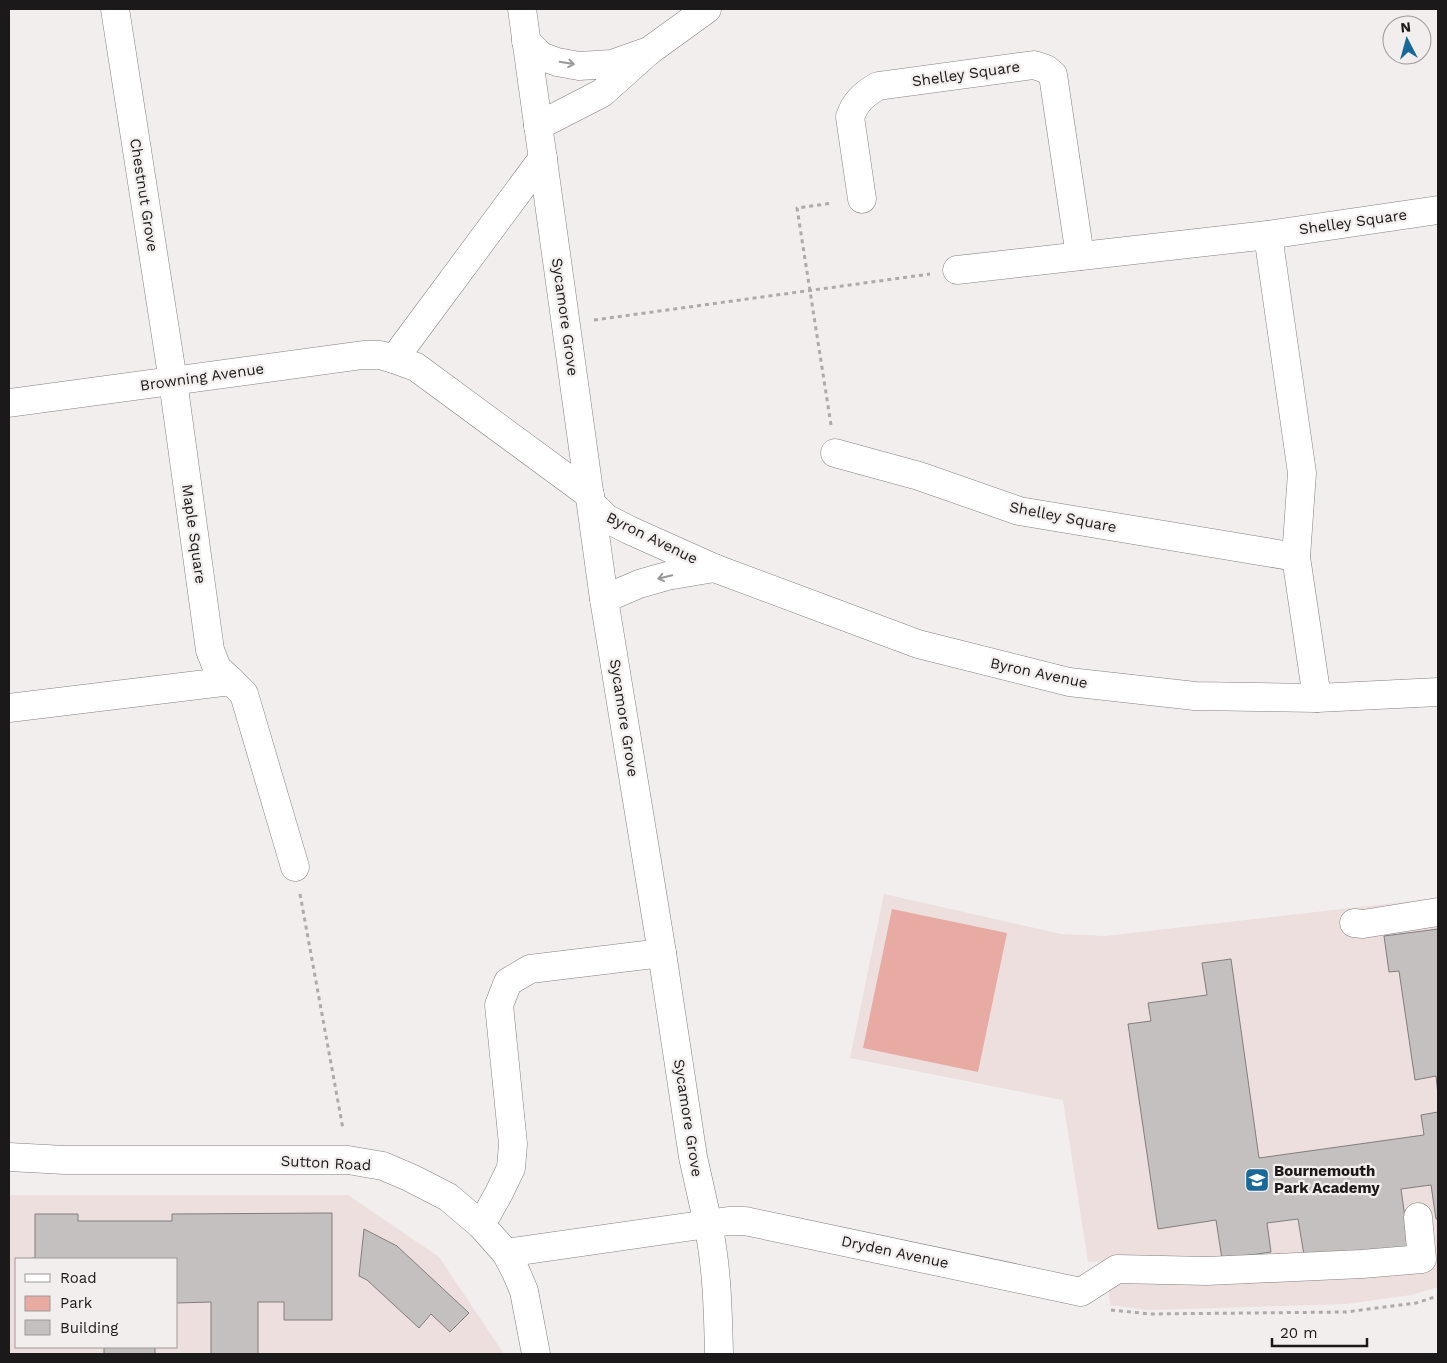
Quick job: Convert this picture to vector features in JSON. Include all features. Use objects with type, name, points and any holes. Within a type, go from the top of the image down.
[{"type":"street","name":"Chestnut Grove","points":[[115,9],[173,381]]},
{"type":"street","name":"Sycamore Grove","points":[[522,9],[604,598],[693,1157],[712,1244],[718,1289],[719,1354]]},
{"type":"street","points":[[538,126],[602,93],[649,51],[707,9]]},
{"type":"street","points":[[526,41],[541,56],[557,62],[579,66],[612,64],[649,51]]},
{"type":"street","name":"Shelley Square","points":[[862,199],[850,117],[854,106],[865,93],[878,86],[1034,65],[1046,69],[1054,75],[1080,256]]},
{"type":"street","points":[[394,359],[543,158]]},
{"type":"street","name":"Shelley Square","points":[[957,270],[1268,234],[1438,210]]},
{"type":"street","points":[[1268,234],[1302,473],[1296,557],[1317,698]]},
{"type":"street","name":"Browning Avenue","points":[[9,403],[363,355],[380,355],[416,367],[591,500]]},
{"type":"street","name":"Maple Square","points":[[173,381],[210,650],[217,668],[244,694],[296,866]]},
{"type":"street","name":"Shelley Square","points":[[835,453],[919,476],[1019,510],[1296,557]]},
{"type":"street","name":"Byron Avenue","points":[[591,500],[606,518],[714,568],[918,644],[1069,682],[1195,696],[1317,698],[1438,692]]},
{"type":"street","name":"Byron Avenue","points":[[604,598],[639,584],[667,576],[714,568]]},
{"type":"street","points":[[9,708],[231,680]]},
{"type":"street","points":[[1354,923],[1363,924],[1438,912]]},
{"type":"street","points":[[481,1225],[511,1168],[513,1144],[499,1005],[508,982],[530,969],[662,953]]},
{"type":"street","name":"Sutton Road","points":[[9,1157],[64,1160],[348,1160],[383,1166],[448,1196],[481,1225],[506,1253],[524,1291],[536,1354]]},
{"type":"street","points":[[1082,1292],[1117,1269],[1207,1271],[1362,1264],[1422,1259],[1418,1217]]},
{"type":"street","name":"Dryden Avenue","points":[[708,1224],[745,1221],[1082,1292]]},
{"type":"street","points":[[506,1253],[708,1224]]},
{"type":"path","points":[[835,453],[797,208],[862,199]]},
{"type":"path","points":[[566,324],[957,270]]},
{"type":"path","points":[[296,866],[348,1160]]},
{"type":"path","points":[[1082,1292],[1110,1310],[1150,1314],[1346,1312],[1416,1303],[1438,1296]]},
{"type":"shaded area","name":"Bournemouth Park Academy","points":[[884,894],[1061,934],[1105,936],[1438,898],[1438,1287],[1411,1295],[1346,1304],[1148,1310],[1110,1305],[1106,1261],[1088,1262],[1063,1100],[850,1058]]},
{"type":"shaded area","points":[[9,1195],[348,1195],[439,1257],[504,1354],[9,1354]]},
{"type":"green space","points":[[892,909],[1007,933],[978,1072],[863,1048]]},
{"type":"building","points":[[1438,929],[1438,1095],[1436,1076],[1415,1080],[1399,971],[1389,972],[1384,936]]},
{"type":"building","points":[[1231,959],[1259,1158],[1424,1135],[1421,1115],[1438,1112],[1438,1219],[1436,1219],[1431,1185],[1401,1189],[1409,1246],[1305,1261],[1298,1219],[1267,1223],[1271,1252],[1222,1259],[1216,1220],[1158,1229],[1128,1024],[1151,1021],[1148,1003],[1207,995],[1202,963]]},
{"type":"building","points":[[332,1213],[332,1320],[284,1320],[284,1302],[258,1302],[258,1354],[211,1354],[211,1302],[178,1303],[178,1258],[35,1258],[35,1214],[78,1214],[78,1221],[172,1221],[172,1214]]},
{"type":"building","points":[[364,1229],[397,1246],[469,1313],[450,1332],[431,1314],[419,1328],[367,1280],[359,1276]]},
{"type":"building","points":[[104,1348],[155,1348],[155,1354],[104,1354]]},
{"type":"place","name":"Bournemouth Park Academy","points":[[1257,1180]]}]
